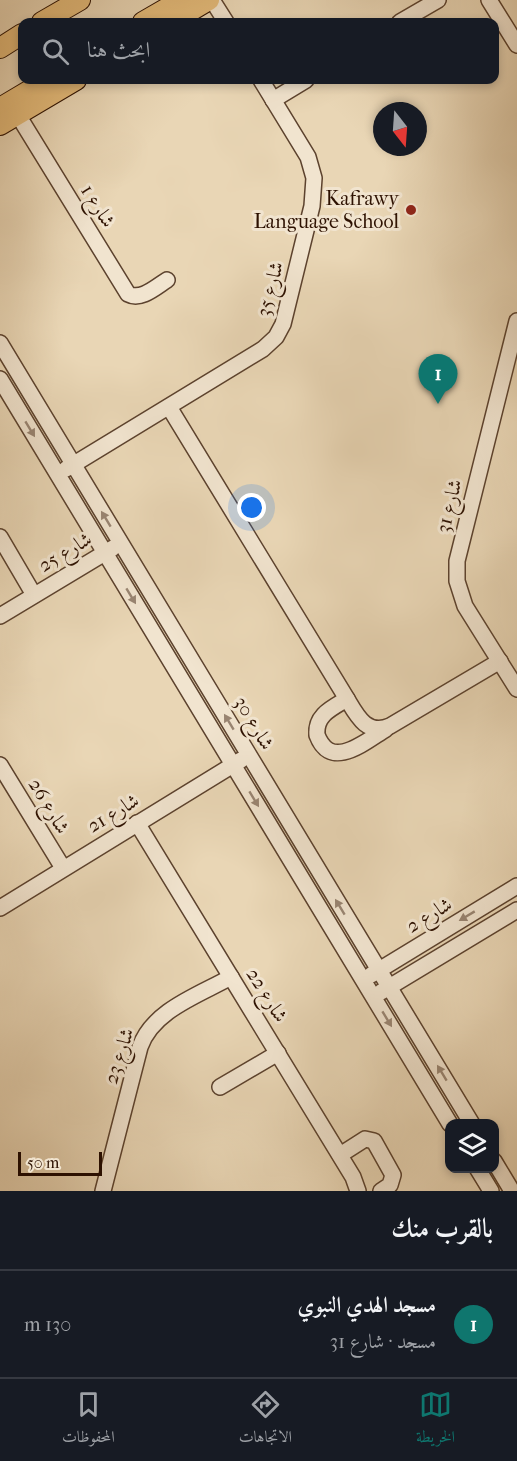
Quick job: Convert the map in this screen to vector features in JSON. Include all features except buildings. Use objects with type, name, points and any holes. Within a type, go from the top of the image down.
[{"type":"main road","points":[[49,18],[80,0]]},
{"type":"main road","points":[[150,18],[181,0]]},
{"type":"main road","points":[[179,18],[211,0]]},
{"type":"main road","points":[[0,125],[9,108],[42,84]]},
{"type":"main road","points":[[9,108],[66,84]]},
{"type":"street","points":[[211,0],[223,18]]},
{"type":"street","points":[[407,18],[438,0]]},
{"type":"street","points":[[494,2],[517,45]]},
{"type":"street","name":"شارع 35","points":[[57,474],[263,350],[276,337],[286,317],[312,206],[314,187],[308,157],[263,84]]},
{"type":"street","points":[[273,100],[299,84]]},
{"type":"street","name":"شارع 1","points":[[9,108],[128,294],[133,297],[141,296],[167,280]]},
{"type":"street","name":"شارع 31","points":[[517,321],[457,561],[459,590],[465,606],[517,689]]},
{"type":"street","name":"شارع 30","points":[[0,343],[469,1119]]},
{"type":"street","name":"شارع 30","points":[[0,379],[447,1119]]},
{"type":"street","points":[[169,406],[365,726],[375,729],[390,726]]},
{"type":"street","points":[[0,537],[34,595]]},
{"type":"street","name":"شارع 25","points":[[0,616],[121,543]]},
{"type":"street","points":[[347,699],[319,719],[317,735],[326,749],[336,753],[347,752],[500,661]]},
{"type":"street","name":"شارع 21","points":[[0,908],[249,755]]},
{"type":"street","name":"شارع 26","points":[[0,765],[63,868]]},
{"type":"street","name":"شارع 22","points":[[137,823],[340,1155],[358,1191]]},
{"type":"street","name":"شارع 2","points":[[363,980],[517,886]]},
{"type":"street","name":"شارع 2","points":[[374,997],[517,910]]},
{"type":"street","name":"شارع 23","points":[[103,1191],[140,1047],[146,1033],[166,1013],[231,977]]},
{"type":"street","points":[[220,1087],[278,1053]]},
{"type":"street","points":[[340,1155],[365,1139],[374,1141],[393,1175],[390,1185],[381,1191]]},
{"type":"street","points":[[499,1168],[512,1191]]},
{"type":"street","points":[[480,1173],[491,1191]]},
{"type":"place","name":"Kafrawy Language School","points":[[411,210]]},
{"type":"place","name":"مسجد الهدي النبوي","points":[[438,404]]}]
